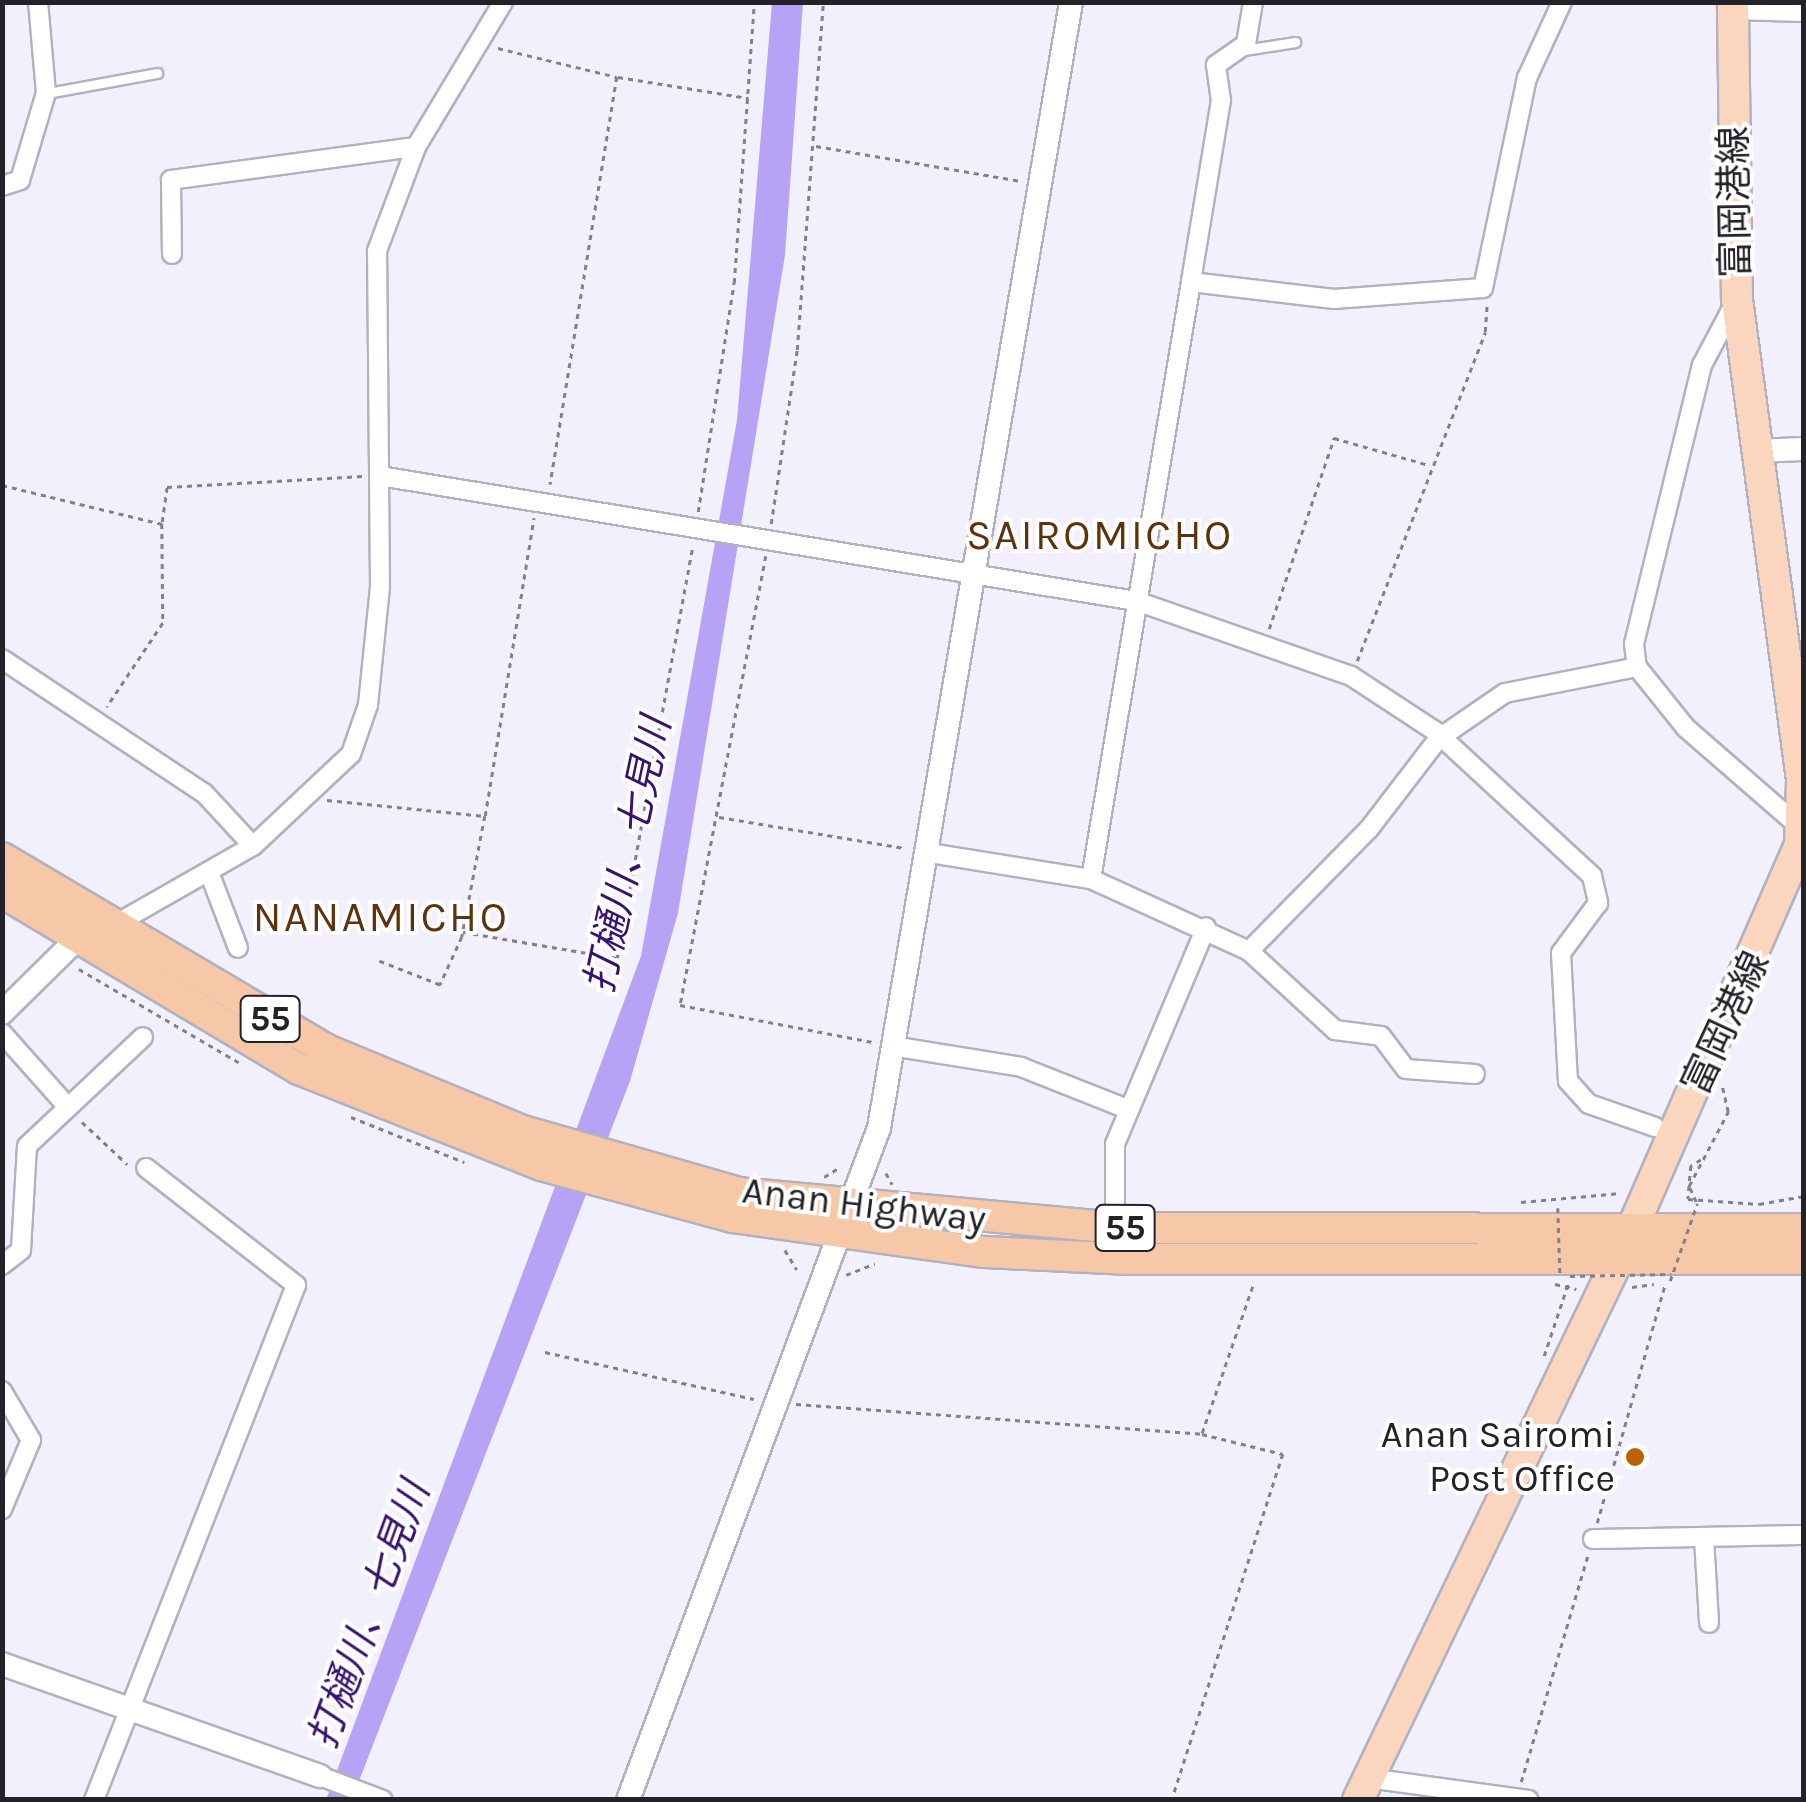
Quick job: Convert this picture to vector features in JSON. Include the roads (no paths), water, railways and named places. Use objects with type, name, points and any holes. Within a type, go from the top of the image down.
[{"type":"highway","name":"Anan Highway","points":[[2,858],[109,928],[327,1050],[549,1153]]},
{"type":"highway","name":"Anan Highway","points":[[2,892],[76,941],[299,1069],[619,1174],[739,1194],[843,1222],[1003,1253],[1258,1259],[1804,1258]]},
{"type":"highway","name":"Anan Highway","points":[[843,1222],[1115,1228],[1804,1230]]},
{"type":"main road","name":"富岡港線","points":[[1363,1789],[1632,1229],[1802,840],[1736,300],[1733,6]]},
{"type":"street","points":[[2,186],[20,180],[46,93],[38,2]]},
{"type":"street","points":[[2,1013],[76,941],[109,928],[161,890],[209,872],[253,846],[318,793],[351,754],[368,705],[380,476],[377,251],[416,147],[486,37],[503,2]]},
{"type":"street","points":[[628,1800],[843,1222],[898,1047],[1071,2]]},
{"type":"street","points":[[1091,879],[1221,100],[1216,64],[1241,50],[1253,2]]},
{"type":"street","points":[[1191,282],[1302,298],[1467,296],[1483,288],[1527,78],[1562,2]]},
{"type":"street","points":[[1733,6],[1804,12]]},
{"type":"street","points":[[172,254],[171,180],[416,147]]},
{"type":"street","points":[[1736,300],[1702,364],[1665,498],[1641,600],[1637,667],[1686,728],[1802,840]]},
{"type":"street","points":[[1755,451],[1804,449]]},
{"type":"street","points":[[380,476],[1136,601],[1351,676],[1522,803],[1592,876],[1598,903],[1561,953],[1568,1081],[1589,1104],[1655,1127]]},
{"type":"street","points":[[2,659],[227,810],[253,846]]},
{"type":"street","points":[[1249,951],[1368,829],[1438,740],[1505,693],[1637,667]]},
{"type":"street","points":[[930,853],[1091,879],[1206,926],[1249,951],[1335,1030],[1381,1036],[1406,1068],[1475,1074]]},
{"type":"street","points":[[209,872],[238,948]]},
{"type":"street","points":[[1115,1228],[1115,1144],[1206,926]]},
{"type":"street","points":[[2,1032],[67,1106]]},
{"type":"street","points":[[2,1264],[21,1250],[27,1146],[143,1037]]},
{"type":"street","points":[[898,1047],[1021,1067],[1127,1109]]},
{"type":"street","points":[[94,1800],[126,1709],[189,1572],[296,1285],[146,1168]]},
{"type":"street","points":[[2,1391],[31,1440],[2,1509]]},
{"type":"street","points":[[1592,1539],[1804,1535]]},
{"type":"street","points":[[1704,1538],[1709,1623]]},
{"type":"street","points":[[2,1664],[378,1798]]},
{"type":"street","points":[[1363,1789],[1528,1800]]},
{"type":"lane","points":[[1241,50],[1295,42]]},
{"type":"lane","points":[[46,93],[157,74]]},
{"type":"place","name":"Anan Sairomi Post Office","points":[[1635,1457]]},
{"type":"district","name":"SAIROMICHO","points":[[1100,535]]},
{"type":"district","name":"NANAMICHO","points":[[381,917]]},
{"type":"water label","name":"打樋川、七見川","points":[[628,855]]},
{"type":"water label","name":"打樋川、七見川","points":[[369,1615]]}]
